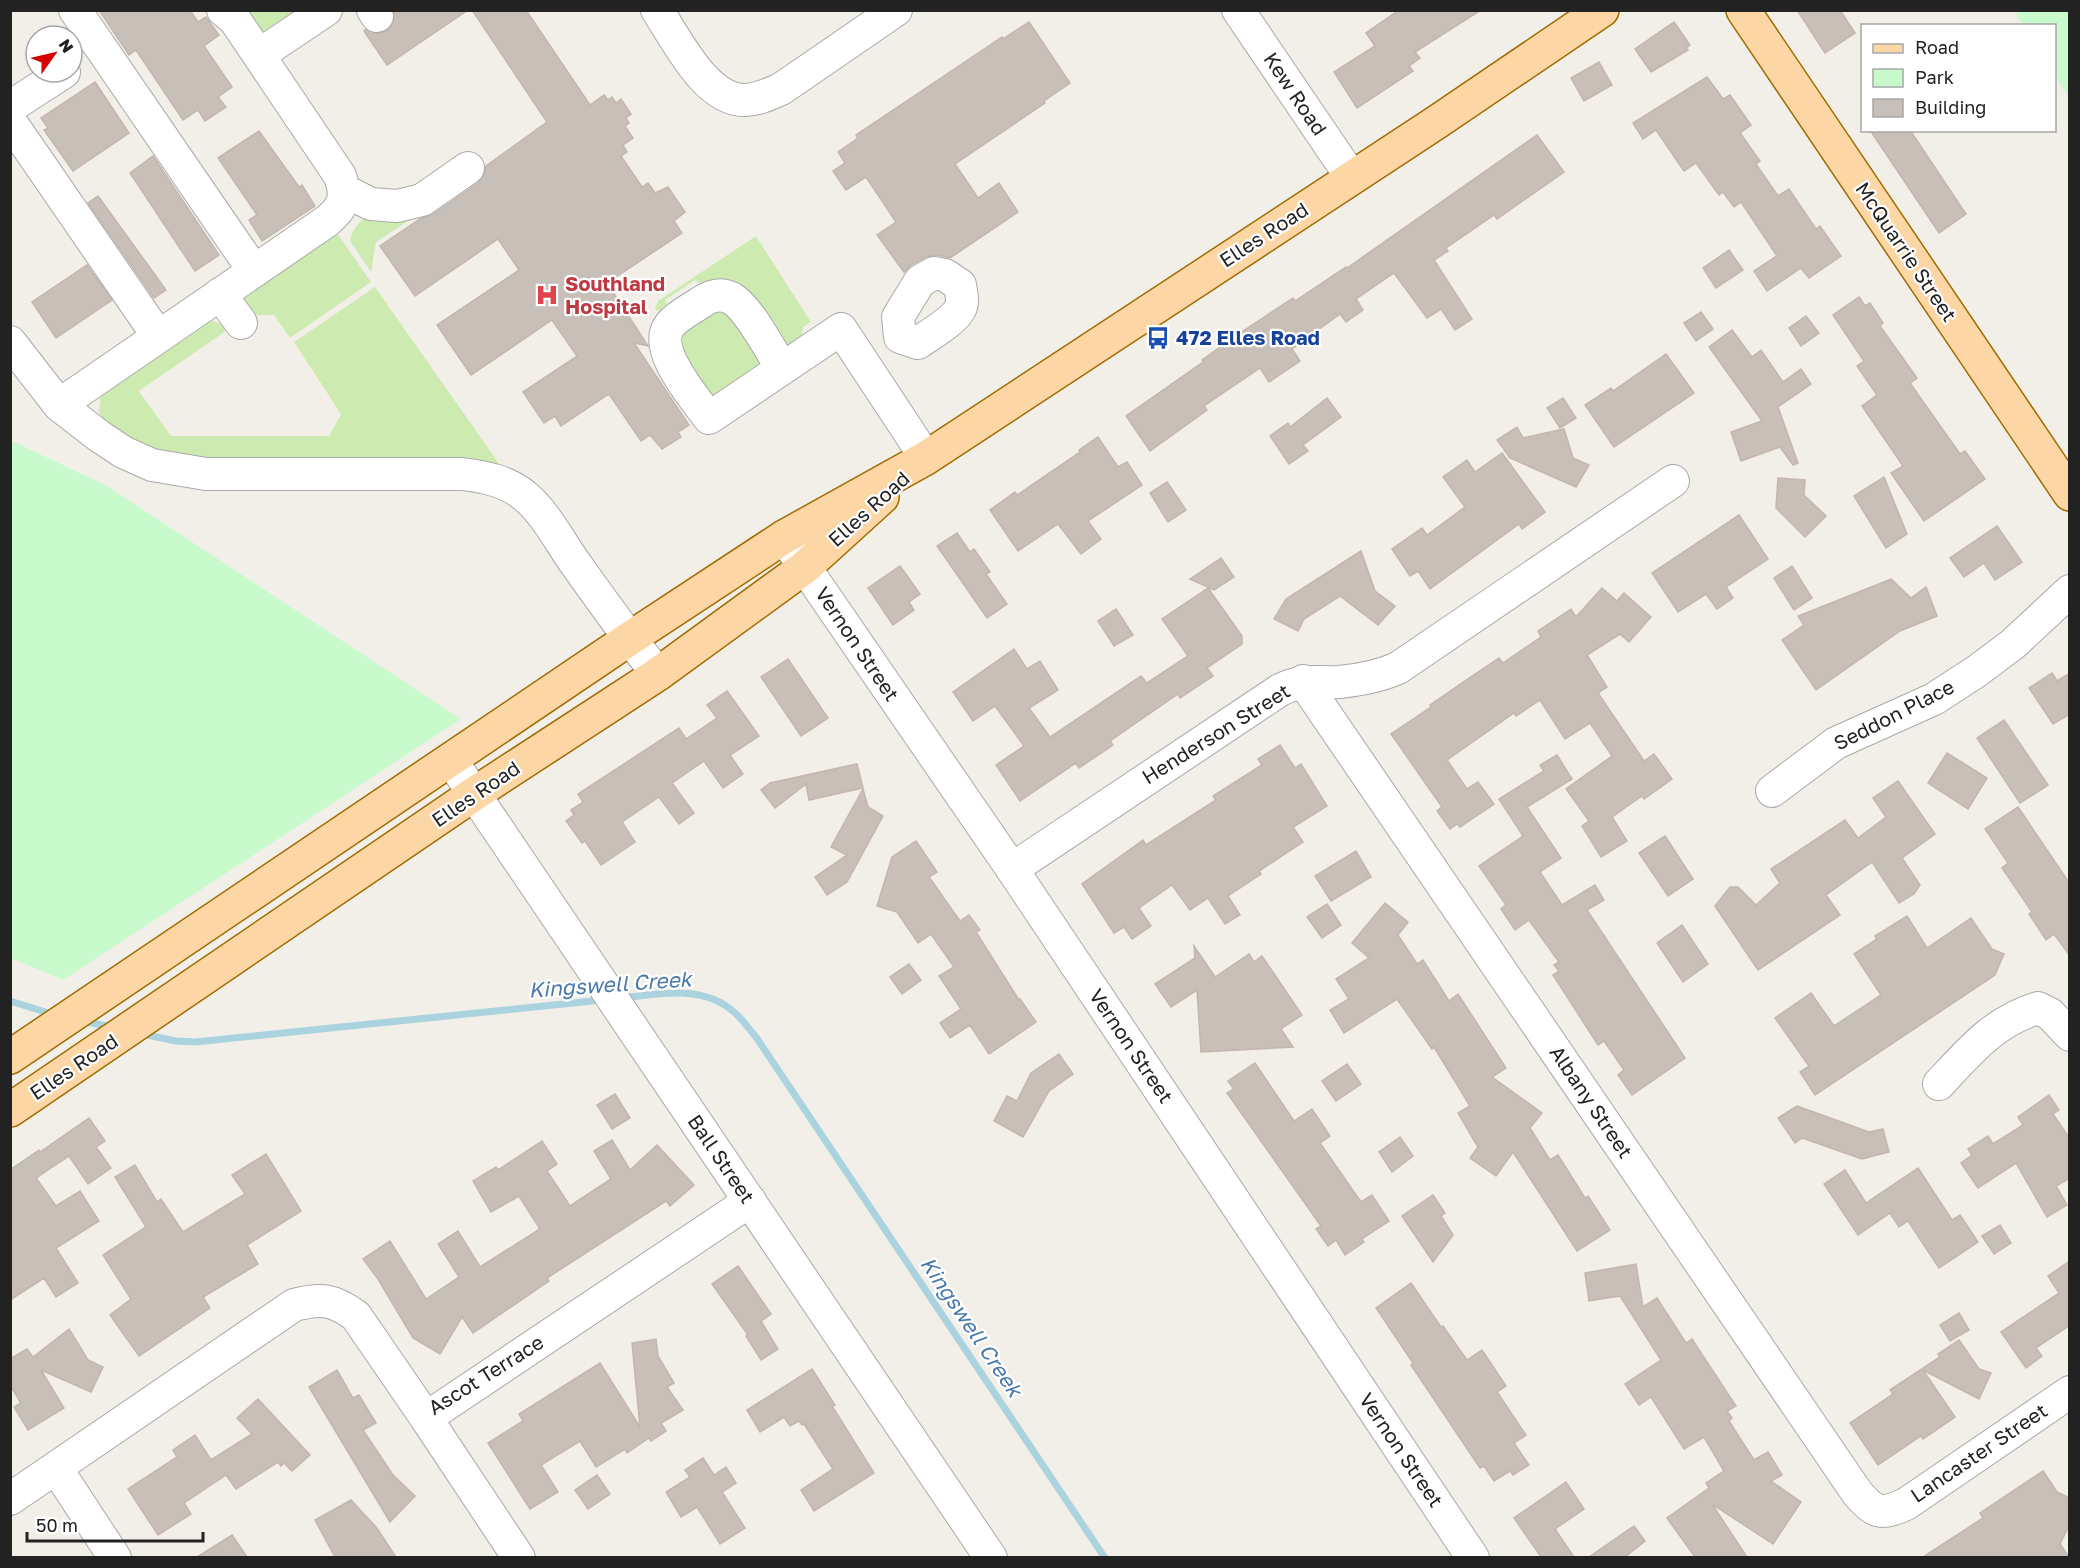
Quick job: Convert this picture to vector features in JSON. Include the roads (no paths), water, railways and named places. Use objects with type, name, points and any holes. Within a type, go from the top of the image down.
[{"type":"main road","name":"Elles Road","points":[[10,1057],[784,537],[926,458],[1602,10]]},
{"type":"main road","name":"McQuarrie Street","points":[[1743,10],[2070,494]]},
{"type":"main road","name":"Elles Road","points":[[10,1110],[474,794],[658,674],[805,567],[926,458]]},
{"type":"street","points":[[75,10],[254,271]]},
{"type":"street","points":[[60,405],[330,219],[339,209],[345,192],[340,176],[235,20],[223,10]]},
{"type":"street","points":[[259,56],[326,10]]},
{"type":"street","points":[[657,10],[697,70],[712,87],[728,98],[745,100],[761,98],[781,88],[896,10]]},
{"type":"street","name":"Kew Road","points":[[1238,10],[1352,177]]},
{"type":"street","points":[[84,58],[101,47]]},
{"type":"street","points":[[10,107],[45,84]]},
{"type":"street","points":[[10,121],[158,336]]},
{"type":"street","points":[[345,192],[371,204],[397,206],[422,200],[468,168]]},
{"type":"street","points":[[220,294],[241,323]]},
{"type":"street","points":[[782,368],[841,329],[926,458]]},
{"type":"street","points":[[864,363],[900,337]]},
{"type":"street","points":[[10,342],[60,405],[123,452],[152,465],[174,470],[228,474],[462,474],[484,477],[507,484],[526,497],[541,514],[629,639],[658,674]]},
{"type":"street","name":"Henderson Street","points":[[1012,869],[1280,690],[1303,681],[1362,680],[1381,676],[1398,668],[1673,481]]},
{"type":"street","name":"Vernon Street","points":[[784,537],[1012,869],[1473,1557]]},
{"type":"street","name":"Seddon Place","points":[[1772,790],[1836,743],[1934,699],[1977,671],[2013,644],[2070,591]]},
{"type":"street","name":"Albany Street","points":[[1303,681],[1858,1494],[1869,1507],[1887,1512]]},
{"type":"street","name":"Ball Street","points":[[451,760],[991,1557]]},
{"type":"street","points":[[1939,1084],[1984,1037],[2021,1013],[2038,1008],[2050,1014],[2070,1035]]},
{"type":"street","name":"Ascot Terrace","points":[[10,1499],[294,1305],[311,1301],[328,1300],[356,1316],[426,1418],[750,1202]]},
{"type":"street","name":"Lancaster Street","points":[[1887,1512],[1906,1504],[2070,1392]]},
{"type":"street","points":[[426,1418],[519,1557]]},
{"type":"street","points":[[56,1468],[115,1557]]},
{"type":"waterway","name":"Kingswell Creek","points":[[622,998],[666,993],[695,994],[722,1003],[743,1021],[756,1037],[1105,1558]]},
{"type":"waterway","name":"Kingswell Creek","points":[[142,1034],[176,1041],[195,1042],[602,1000]]},
{"type":"waterway","name":"Kingswell Creek","points":[[10,1001],[55,1015]]},
{"type":"waterway","name":"Kingswell Creek","points":[[83,1021],[111,1027]]},
{"type":"place","name":"Southland Hospital","points":[[547,295]]},
{"type":"place","name":"472 Elles Road","points":[[1158,338]]}]
